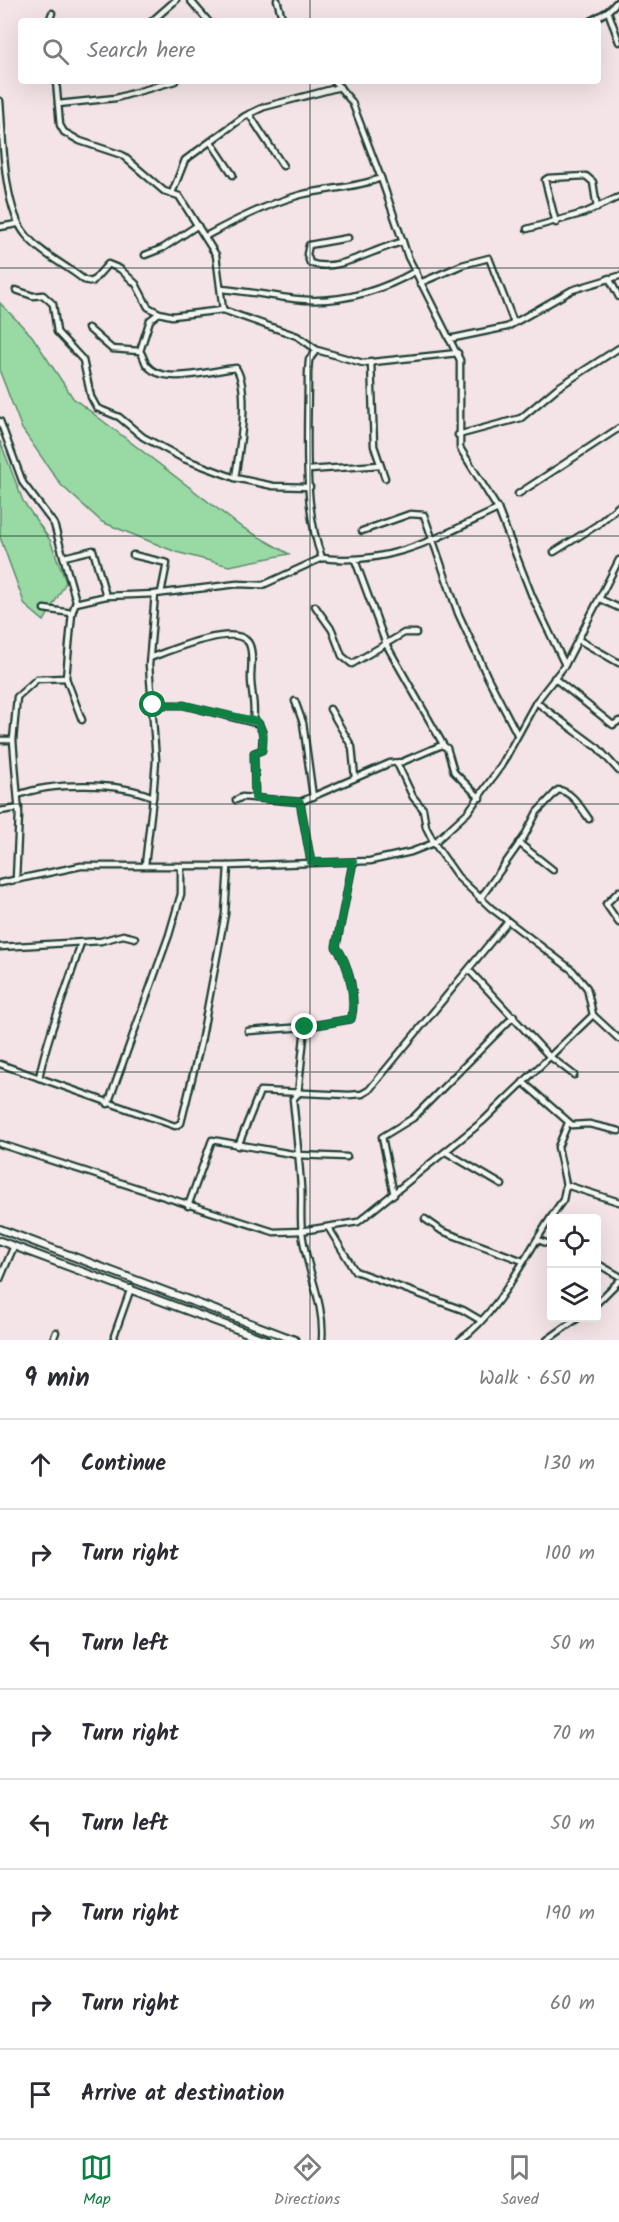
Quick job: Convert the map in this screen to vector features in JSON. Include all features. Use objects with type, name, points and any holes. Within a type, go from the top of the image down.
[{"type":"street","points":[[156,18],[176,0]]},
{"type":"street","points":[[190,0],[205,18]]},
{"type":"street","points":[[277,0],[281,18]]},
{"type":"street","points":[[596,18],[608,11],[619,0]]},
{"type":"street","points":[[608,11],[619,42]]},
{"type":"street","points":[[50,18],[52,13]]},
{"type":"street","points":[[56,84],[60,125],[68,136],[122,155],[164,191],[179,196],[216,255],[223,310]]},
{"type":"street","points":[[58,104],[116,98],[169,84]]},
{"type":"street","points":[[336,84],[352,102],[420,283],[458,353],[460,360],[458,435],[460,448],[498,509],[532,596],[565,665]]},
{"type":"street","points":[[172,192],[185,160],[249,114],[339,87]]},
{"type":"street","points":[[0,100],[4,164],[18,224],[26,236],[84,280],[92,282],[108,264],[120,269],[136,284],[148,307],[159,313],[172,316],[223,310],[297,336],[317,350],[363,363],[458,353]]},
{"type":"street","points":[[249,114],[283,166]]},
{"type":"street","points":[[211,142],[233,175]]},
{"type":"street","points":[[556,223],[545,180],[548,178],[586,176],[593,182],[597,208]]},
{"type":"street","points":[[206,236],[243,216],[299,196],[367,184],[381,178]]},
{"type":"street","points":[[527,229],[556,223],[619,197]]},
{"type":"street","points":[[0,227],[18,224]]},
{"type":"street","points":[[145,255],[163,248],[198,225]]},
{"type":"street","points":[[348,238],[309,245],[307,254],[310,263],[326,265],[368,256],[389,245],[403,242]]},
{"type":"street","points":[[420,283],[462,265],[489,258],[514,323]]},
{"type":"street","points":[[221,289],[297,299],[350,297],[382,288],[416,271]]},
{"type":"street","points":[[449,339],[502,328],[572,290],[619,276]]},
{"type":"street","points":[[609,278],[619,297]]},
{"type":"street","points":[[614,288],[619,280]]},
{"type":"street","points":[[16,290],[33,296],[43,295],[53,304],[57,333],[83,360],[91,397],[97,408],[119,417],[143,437],[183,459],[235,478],[273,486],[310,487]]},
{"type":"street","points":[[159,313],[150,320],[140,351],[146,364],[156,372],[170,377],[236,368],[243,385],[235,478]]},
{"type":"street","points":[[88,328],[112,349],[140,351]]},
{"type":"street","points":[[458,435],[521,418],[557,388],[619,348]]},
{"type":"street","points":[[317,350],[309,360],[308,373],[309,470],[315,540],[322,558]]},
{"type":"street","points":[[371,361],[374,446],[384,478]]},
{"type":"street","points":[[0,421],[23,483],[54,524],[64,556],[76,603],[72,613],[66,678],[82,720]]},
{"type":"street","points":[[518,494],[619,428]]},
{"type":"street","points":[[309,470],[380,465]]},
{"type":"street","points":[[554,552],[597,525],[619,506]]},
{"type":"street","points":[[76,603],[106,596],[155,594],[237,584],[264,585],[322,558],[355,561],[390,555],[434,540],[498,509]]},
{"type":"street","points":[[362,531],[410,514],[424,515],[434,540],[436,555],[472,644],[518,734]]},
{"type":"street","points":[[64,556],[93,550],[106,596]]},
{"type":"street","points":[[133,555],[167,563],[162,593]]},
{"type":"street","points":[[0,883],[81,866],[181,867],[353,862],[385,858],[434,843],[455,827],[480,798],[536,702],[565,665],[619,560]]},
{"type":"street","points":[[355,561],[386,644],[444,746],[454,772],[480,798]]},
{"type":"street","points":[[145,865],[156,760],[150,658],[150,628],[155,594]]},
{"type":"street","points":[[600,599],[619,608]]},
{"type":"street","points":[[315,606],[332,630],[342,656],[352,664],[404,633],[416,633]]},
{"type":"street","points":[[44,609],[72,613]]},
{"type":"street","points":[[150,658],[214,637],[236,636],[246,639],[250,644],[253,720]]},
{"type":"street","points":[[579,640],[619,663]]},
{"type":"street","points":[[16,879],[19,808],[13,740],[16,703],[21,691],[37,679],[66,678]]},
{"type":"street","points":[[554,678],[614,725],[619,721]]},
{"type":"street","points":[[295,701],[303,723],[313,797]]},
{"type":"street","points":[[536,702],[597,748],[619,771]]},
{"type":"street","points":[[153,705],[177,704],[253,720],[260,724],[263,734],[262,750],[254,753],[255,798]]},
{"type":"street","points":[[330,709],[352,747],[355,778]]},
{"type":"street","points":[[0,740],[13,740]]},
{"type":"street","points":[[236,800],[242,797],[300,802],[390,763],[397,763],[439,745],[444,746]]},
{"type":"street","points":[[397,763],[413,797],[423,809],[426,827],[434,843],[458,877],[508,921],[572,970],[586,988],[592,1015],[619,1039]]},
{"type":"street","points":[[18,795],[49,787],[93,787],[140,792],[153,797]]},
{"type":"street","points":[[480,898],[519,843],[537,812],[558,790],[564,790],[571,796],[589,819]]},
{"type":"street","points":[[300,802],[311,862]]},
{"type":"street","points":[[0,811],[19,808]]},
{"type":"street","points":[[519,843],[553,870]]},
{"type":"street","points":[[248,1031],[305,1027],[351,1019],[352,1003],[344,957],[336,946],[353,862]]},
{"type":"street","points":[[0,1064],[175,1126],[181,1123],[201,1042],[223,926],[228,866]]},
{"type":"street","points":[[108,1104],[169,935],[181,894],[181,867]]},
{"type":"street","points":[[619,891],[606,904],[619,923]]},
{"type":"street","points":[[238,1146],[260,1091],[298,1094],[362,1094],[369,1090],[508,921]]},
{"type":"street","points":[[0,947],[114,939],[123,935],[135,938]]},
{"type":"street","points":[[39,1078],[45,1047],[55,1026],[81,942]]},
{"type":"street","points":[[469,970],[548,1055],[574,1075]]},
{"type":"street","points":[[0,1144],[274,1233],[301,1232],[358,1222],[446,1152],[592,1015]]},
{"type":"street","points":[[394,1195],[382,1137],[413,1118],[514,1017]]},
{"type":"street","points":[[305,1027],[298,1094],[293,1100],[301,1232],[320,1303],[323,1324],[322,1340]]},
{"type":"street","points":[[523,1082],[568,1123],[619,1131]]},
{"type":"street","points":[[460,1340],[504,1292],[563,1200],[566,1185],[558,1147],[568,1123]]},
{"type":"street","points":[[188,1206],[212,1140],[298,1155],[347,1157]]},
{"type":"street","points":[[446,1152],[502,1185]]},
{"type":"street","points":[[566,1185],[619,1202]]},
{"type":"street","points":[[425,1219],[442,1231],[523,1261]]},
{"type":"street","points":[[328,1227],[355,1270],[463,1310],[480,1320]]},
{"type":"street","points":[[0,1228],[295,1340]]},
{"type":"street","points":[[538,1240],[547,1243]]},
{"type":"street","points":[[0,1241],[266,1340]]},
{"type":"street","points":[[0,1279],[14,1246]]},
{"type":"street","points":[[601,1266],[619,1278],[601,1299]]},
{"type":"street","points":[[115,1340],[114,1336],[131,1288]]},
{"type":"street","points":[[547,1340],[571,1322]]},
{"type":"street","points":[[53,1340],[56,1332]]},
{"type":"green space","points":[[0,303],[32,336],[73,398],[240,526],[289,554],[229,566],[176,552],[102,522],[61,485],[22,429],[0,372]]},
{"type":"green space","points":[[0,441],[23,501],[50,540],[66,582],[44,621],[25,605],[0,537]]},
{"type":"route","points":[[153,705],[177,704],[258,722],[263,734],[263,745],[262,750],[254,753],[255,798],[300,802],[311,862],[353,862],[336,946],[344,957],[353,1013],[351,1019],[345,1022],[305,1027]]}]
